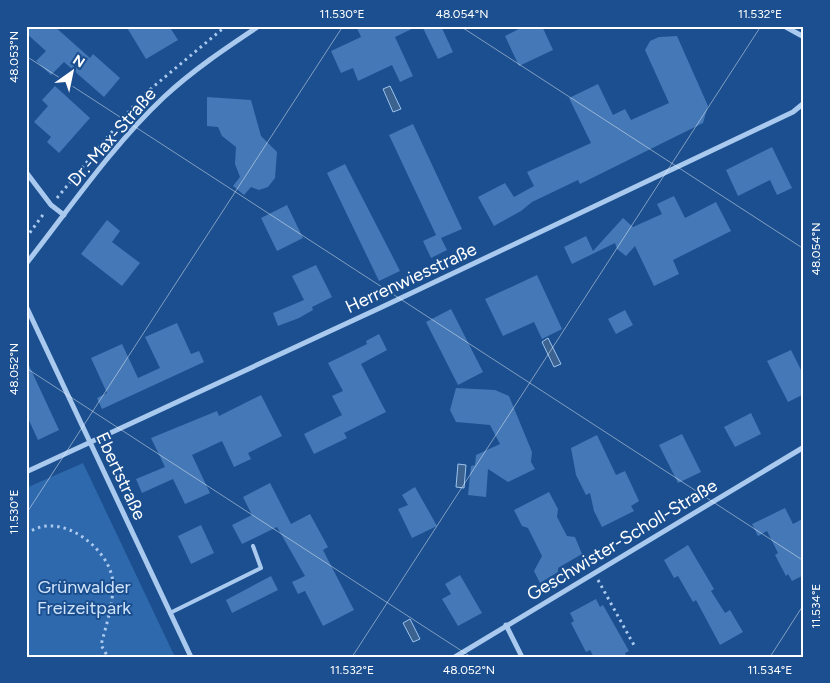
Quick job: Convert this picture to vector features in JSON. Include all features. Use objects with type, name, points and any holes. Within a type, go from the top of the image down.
[{"type":"street","name":"Dr.-Max-Straße","points":[[26,264],[130,133],[165,96],[208,61],[259,26]]},
{"type":"street","points":[[784,26],[804,37]]},
{"type":"street","name":"Herrenwiesstraße","points":[[26,472],[90,444],[694,160],[793,112],[804,104]]},
{"type":"street","points":[[26,172],[51,205],[64,215]]},
{"type":"street","name":"Ebertstraße","points":[[26,306],[191,657]]},
{"type":"street","name":"Geschwister-Scholl-Straße","points":[[455,657],[804,447]]},
{"type":"street","points":[[506,626],[522,657]]},
{"type":"lane","points":[[170,613],[261,568],[254,546]]},
{"type":"path","points":[[26,533],[48,526],[65,529],[95,547],[110,568],[113,591],[101,645],[108,657]]},
{"type":"path","points":[[594,573],[635,647]]},
{"type":"green space","name":"Grünwalder Freizeitpark","points":[[83,463],[175,657],[26,657],[26,488]]},
{"type":"shaded area","points":[[390,86],[401,109],[393,112],[383,89]]},
{"type":"shaded area","points":[[548,338],[561,364],[554,367],[542,342]]},
{"type":"shaded area","points":[[458,464],[466,465],[464,488],[456,487]]},
{"type":"shaded area","points":[[410,619],[420,639],[413,642],[403,623]]},
{"type":"building","points":[[26,26],[54,26],[90,58],[93,54],[120,78],[104,97],[64,62],[51,75],[36,61],[46,51],[26,33]]},
{"type":"building","points":[[126,26],[169,26],[178,40],[146,59]]},
{"type":"building","points":[[356,26],[418,26],[395,37],[413,76],[400,82],[392,65],[358,81],[353,68],[341,73],[331,51],[361,37]]},
{"type":"building","points":[[422,26],[441,26],[453,52],[438,59]]},
{"type":"building","points":[[525,26],[542,26],[553,50],[519,66],[505,36]]},
{"type":"building","points":[[677,36],[708,106],[703,123],[580,184],[578,180],[532,202],[521,211],[494,226],[478,197],[505,183],[514,197],[534,186],[527,172],[591,143],[569,98],[598,84],[613,115],[625,109],[631,120],[669,103],[645,50],[650,41],[659,37]]},
{"type":"building","points":[[55,86],[90,118],[59,153],[47,142],[51,137],[34,122],[48,106],[42,100]]},
{"type":"building","points":[[207,97],[251,100],[261,136],[277,152],[275,178],[268,187],[259,190],[251,187],[244,195],[233,186],[240,177],[235,164],[236,147],[222,136],[218,127],[207,126]]},
{"type":"building","points":[[413,124],[462,229],[441,238],[447,250],[431,258],[423,241],[436,235],[389,135]]},
{"type":"building","points":[[772,147],[792,188],[777,195],[770,180],[738,196],[726,170]]},
{"type":"building","points":[[345,164],[400,271],[379,281],[327,173]]},
{"type":"building","points":[[674,196],[685,218],[716,202],[731,231],[673,260],[679,274],[654,286],[635,246],[626,256],[617,249],[615,243],[572,264],[564,247],[586,236],[593,251],[623,218],[633,227],[662,214],[657,204]]},
{"type":"building","points":[[287,205],[303,238],[277,251],[261,218]]},
{"type":"building","points":[[107,220],[120,231],[112,242],[140,263],[122,286],[81,254]]},
{"type":"building","points":[[316,265],[332,297],[312,307],[313,310],[299,318],[278,326],[273,313],[304,300],[292,276]]},
{"type":"building","points":[[537,275],[562,329],[542,339],[534,322],[503,336],[485,299]]},
{"type":"building","points":[[451,309],[483,372],[458,385],[426,322]]},
{"type":"building","points":[[625,310],[633,325],[616,334],[608,319]]},
{"type":"building","points":[[177,323],[191,354],[199,351],[204,362],[102,409],[97,398],[107,393],[91,358],[122,344],[138,378],[160,368],[145,337]]},
{"type":"building","points":[[379,334],[387,350],[361,364],[386,412],[344,433],[347,438],[314,454],[304,434],[342,415],[332,396],[343,391],[328,363],[367,344],[366,341]]},
{"type":"building","points":[[791,350],[804,376],[804,394],[788,402],[767,361]]},
{"type":"building","points":[[26,359],[59,430],[38,440],[26,414]]},
{"type":"building","points":[[456,388],[495,390],[509,396],[532,452],[531,462],[535,469],[508,482],[488,469],[486,497],[468,495],[471,466],[475,465],[476,455],[500,444],[490,425],[456,422],[450,410]]},
{"type":"building","points":[[261,395],[282,436],[248,453],[251,459],[234,467],[222,441],[192,455],[210,493],[185,504],[173,479],[142,493],[136,479],[165,467],[151,438],[217,411],[219,416]]},
{"type":"building","points":[[751,413],[761,434],[735,447],[724,427]]},
{"type":"building","points":[[682,434],[701,472],[678,483],[659,445]]},
{"type":"building","points":[[597,435],[616,475],[625,471],[639,501],[631,506],[634,511],[602,527],[594,511],[590,493],[586,495],[576,475],[571,448]]},
{"type":"building","points":[[270,483],[291,524],[310,514],[328,547],[323,550],[354,610],[323,626],[305,591],[298,594],[292,582],[305,576],[277,527],[242,544],[232,525],[252,515],[243,497]]},
{"type":"building","points":[[415,487],[437,526],[412,538],[398,509],[408,505],[402,495]]},
{"type":"building","points":[[549,492],[558,509],[557,517],[567,536],[575,537],[582,554],[558,568],[558,572],[540,583],[534,571],[542,556],[528,528],[522,526],[514,510]]},
{"type":"building","points":[[785,508],[793,524],[804,518],[804,575],[792,581],[788,574],[786,576],[775,555],[778,553],[767,531],[758,536],[752,524]]},
{"type":"building","points":[[201,525],[214,553],[191,564],[178,536]]},
{"type":"building","points":[[688,545],[714,589],[711,591],[725,613],[730,610],[743,632],[720,645],[696,600],[693,602],[678,576],[674,578],[664,560]]},
{"type":"building","points":[[460,575],[482,613],[458,626],[442,599],[451,594],[445,584]]},
{"type":"building","points":[[271,576],[278,590],[232,613],[226,600]]},
{"type":"building","points":[[596,599],[600,607],[603,605],[629,651],[625,653],[627,657],[594,657],[590,650],[586,652],[571,623],[574,621],[570,613]]}]
